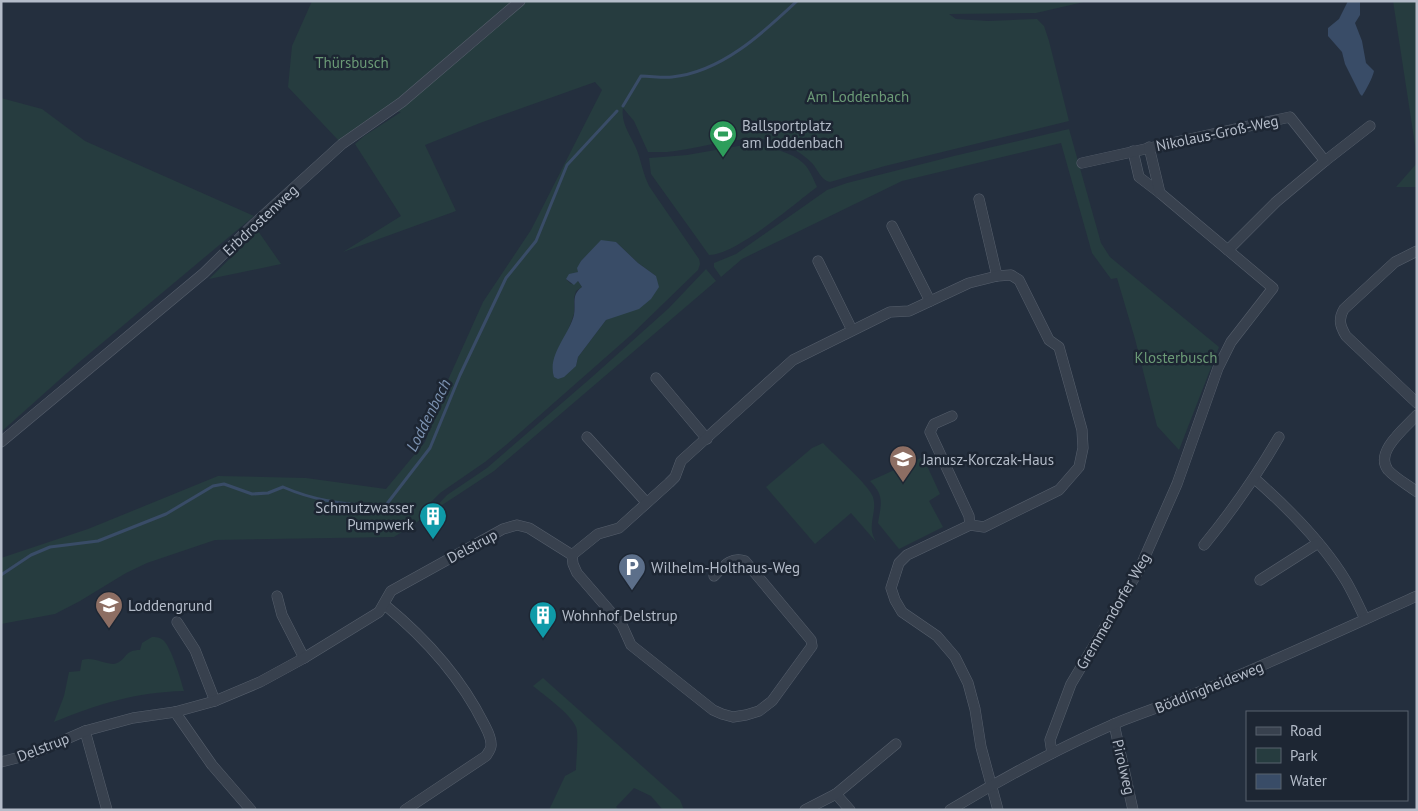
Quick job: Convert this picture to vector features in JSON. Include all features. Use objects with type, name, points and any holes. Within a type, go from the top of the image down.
[{"type":"street","name":"Erbdrostenweg","points":[[1,442],[204,273],[255,223],[342,144],[402,102],[520,1]]},
{"type":"street","name":"Nikolaus-Groß-Weg","points":[[1082,163],[1290,117],[1325,161]]},
{"type":"street","points":[[1133,151],[1140,177],[1228,250],[1276,202],[1370,126]]},
{"type":"street","name":"Nikolaus-Groß-Weg","points":[[1149,147],[1160,193]]},
{"type":"street","points":[[979,200],[997,276]]},
{"type":"street","points":[[892,226],[930,301]]},
{"type":"street","name":"Gremmendorfer Weg","points":[[1052,753],[1050,740],[1071,684],[1139,570],[1177,484],[1218,368],[1231,342],[1273,288],[1228,250]]},
{"type":"street","points":[[1417,251],[1395,262],[1344,309],[1340,315],[1339,322],[1346,336],[1417,403]]},
{"type":"street","points":[[818,261],[852,330]]},
{"type":"street","points":[[714,576],[732,560],[745,561],[812,640],[812,646],[772,701],[759,712],[733,717],[713,710],[632,645],[622,625],[577,573],[572,555],[598,534],[618,528],[670,483],[681,461],[794,360],[890,312],[909,311],[969,283],[997,276],[1011,275],[1018,280],[1049,340],[1059,347],[1082,430],[1083,448],[1079,467],[1059,490],[984,527],[970,525],[907,555],[898,563],[891,588],[902,612],[937,636],[955,657],[968,683],[975,709],[981,747],[998,810]]},
{"type":"street","points":[[656,378],[707,439]]},
{"type":"street","points":[[1417,415],[1386,450],[1384,461],[1388,470],[1417,492]]},
{"type":"street","points":[[952,416],[934,424],[930,432],[969,516],[970,525]]},
{"type":"street","points":[[587,437],[646,502]]},
{"type":"street","points":[[1204,545],[1254,479],[1279,437]]},
{"type":"street","points":[[1254,479],[1288,508],[1318,543],[1346,580],[1365,619]]},
{"type":"street","name":"Delstrup","points":[[1,762],[32,754],[85,731],[133,718],[175,712],[215,701],[260,682],[304,658],[379,612],[385,605],[391,591],[503,529],[517,525],[529,528],[572,555]]},
{"type":"street","points":[[1260,580],[1318,543]]},
{"type":"street","points":[[277,596],[282,615],[304,658]]},
{"type":"street","name":"Böddingheideweg","points":[[1052,753],[1114,724],[1208,688],[1307,646],[1417,596]]},
{"type":"street","points":[[385,605],[404,621],[438,657],[474,704],[490,735],[492,747],[486,756],[405,810]]},
{"type":"street","points":[[177,622],[195,650],[215,701]]},
{"type":"street","points":[[175,712],[212,765],[250,810]]},
{"type":"street","name":"Pirolweg","points":[[1114,724],[1133,810]]},
{"type":"street","name":"Delstrup","points":[[85,731],[107,810]]},
{"type":"street","points":[[805,810],[836,794],[896,744]]},
{"type":"street","points":[[950,810],[991,785],[1052,753]]},
{"type":"street","points":[[836,794],[850,810]]},
{"type":"green space","points":[[312,1],[1088,1],[1036,13],[949,14],[956,19],[988,21],[1037,19],[1044,26],[1049,41],[1069,121],[885,166],[830,182],[822,177],[812,163],[792,148],[766,140],[738,140],[667,152],[648,152],[634,121],[623,108],[625,126],[637,150],[647,182],[699,259],[698,270],[631,335],[506,445],[440,493],[430,503],[420,520],[394,537],[215,540],[147,563],[55,614],[1,624],[1,558],[88,529],[218,476],[306,478],[386,489],[425,442],[444,389],[483,302],[531,230],[602,90],[595,82],[480,123],[425,145],[456,211],[343,252],[401,216],[355,144],[401,112],[390,111],[339,141],[288,87],[292,46]],"holes":[[[616,242],[638,263],[656,276],[618,315],[606,320],[578,357],[576,366],[556,353],[567,333],[574,314],[576,291],[582,287],[578,281],[571,284],[566,279],[578,272],[581,261],[587,255]]]},
{"type":"green space","points":[[1393,1],[1417,1],[1417,158]]},
{"type":"green space","points":[[1,98],[42,109],[85,141],[254,216],[77,364],[1,432]]},
{"type":"green space","name":"Klosterbusch","points":[[1069,129],[1101,243],[1110,257],[1219,347],[1179,450],[1157,426],[1117,278],[1111,279],[1092,253],[1061,143],[902,181],[742,259],[721,277],[714,267],[714,263],[736,254],[827,190],[847,183],[954,156]]},
{"type":"green space","points":[[744,145],[760,146],[794,156],[806,166],[817,187],[749,238],[720,253],[709,255],[651,174],[649,158],[687,155]]},
{"type":"green space","points":[[1417,163],[1417,187],[1396,187]]},
{"type":"green space","points":[[258,231],[281,264],[209,279]]},
{"type":"green space","points":[[706,269],[716,281],[494,471],[430,513],[447,495],[487,468],[592,377],[669,308]]},
{"type":"green space","points":[[823,443],[858,478],[873,497],[872,531],[877,543],[851,513],[815,544],[766,487],[812,448]]},
{"type":"green space","points":[[923,457],[940,494],[929,501],[943,527],[899,549],[878,523],[881,501],[878,491],[870,481]]},
{"type":"green space","points":[[152,637],[160,638],[166,643],[184,691],[150,694],[118,700],[54,722],[64,696],[69,672],[80,671],[82,660],[92,659],[110,664],[117,663],[131,651],[140,650],[142,643]]},
{"type":"green space","points":[[543,678],[680,800],[684,810],[663,810],[651,796],[634,788],[616,807],[619,810],[549,810],[565,776],[576,770],[577,736],[576,727],[568,716],[533,686]]},
{"type":"water","points":[[1348,1],[1360,1],[1360,15],[1355,23],[1362,41],[1366,63],[1374,71],[1362,96],[1345,64],[1342,52],[1328,36],[1328,28],[1339,19]]},
{"type":"water","points":[[601,240],[616,242],[638,263],[656,276],[659,287],[651,299],[639,309],[606,320],[578,357],[576,366],[564,377],[558,379],[554,377],[553,361],[574,315],[576,293],[582,287],[578,281],[574,285],[566,279],[569,274],[578,272],[577,268],[581,261]]},
{"type":"waterway","name":"Loddenbach","points":[[623,106],[641,76],[672,77],[690,74],[707,68],[740,50],[797,1]]},
{"type":"waterway","name":"Loddenbach","points":[[1,575],[31,555],[50,547],[98,541],[166,514],[213,486],[224,484],[252,494],[268,493],[283,487],[333,502],[386,505],[430,448],[460,375],[506,278],[536,241],[567,165],[617,111]]},
{"type":"place","name":"Ballsportplatz am Loddenbach","points":[[723,158]]},
{"type":"place","name":"Janusz-Korczak-Haus","points":[[903,483]]},
{"type":"place","name":"Schmutzwasser Pumpwerk","points":[[433,540]]},
{"type":"place","name":"Wilhelm-Holthaus-Weg","points":[[632,591]]},
{"type":"place","name":"Loddengrund","points":[[109,629]]},
{"type":"place","name":"Wohnhof Delstrup","points":[[543,639]]},
{"type":"park label","name":"Thürsbusch","points":[[352,62]]},
{"type":"park label","name":"Am Loddenbach","points":[[858,96]]}]
